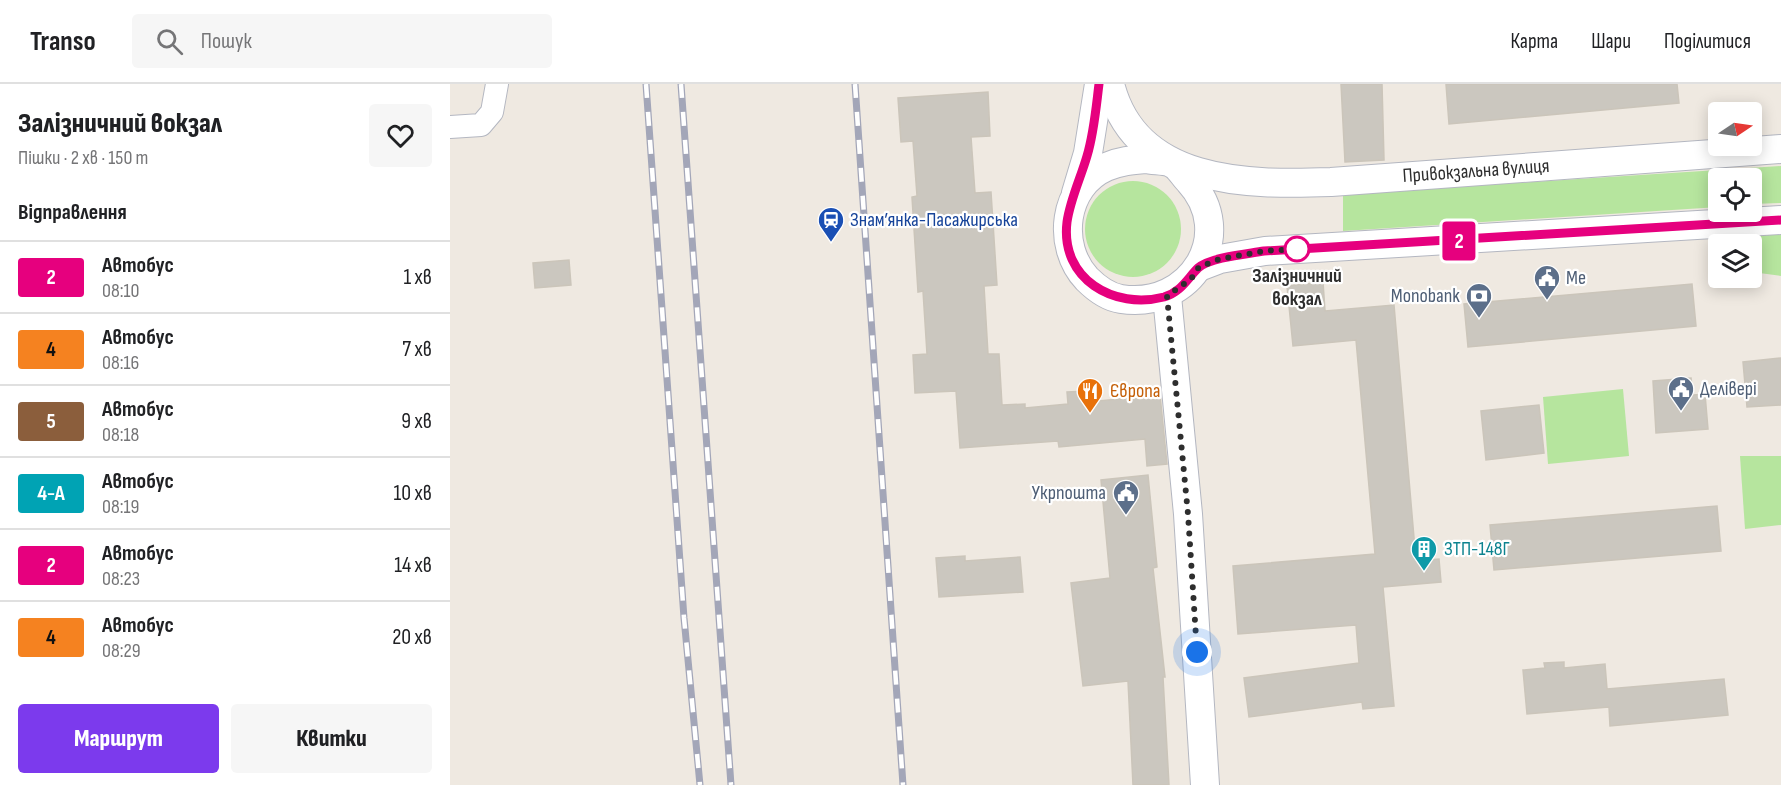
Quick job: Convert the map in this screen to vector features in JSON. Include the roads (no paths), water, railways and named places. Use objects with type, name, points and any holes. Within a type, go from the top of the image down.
[{"type":"street","points":[[450,127],[481,125],[492,112],[497,84]]},
{"type":"street","points":[[1099,84],[1088,153],[1067,222],[1068,247],[1079,270],[1096,288],[1118,299],[1143,302],[1167,296],[1191,279],[1199,267],[1209,236],[1204,204],[1196,189],[1173,164],[1141,139],[1126,120],[1110,84]]},
{"type":"street","name":"Привокзальна вулиця","points":[[1173,164],[1207,175],[1239,181],[1285,184],[1781,149]]},
{"type":"street","points":[[1074,198],[1087,180],[1104,167],[1125,160],[1146,159],[1173,164]]},
{"type":"street","points":[[1199,267],[1220,259],[1264,251],[1781,220]]},
{"type":"street","points":[[1167,296],[1188,514],[1205,785]]},
{"type":"railway","points":[[646,84],[684,618],[700,785]]},
{"type":"railway","points":[[681,84],[731,785]]},
{"type":"railway","points":[[855,84],[903,785]]},
{"type":"place","name":"Знам’янка-Пасажирська","points":[[831,243]]},
{"type":"place","name":"Залізничний вокзал","points":[[1297,249]]},
{"type":"place","name":"Me","points":[[1547,301]]},
{"type":"place","name":"Monobank","points":[[1479,319]]},
{"type":"place","name":"Делівері","points":[[1681,412]]},
{"type":"place","name":"Європа","points":[[1090,414]]},
{"type":"place","name":"Укрпошта","points":[[1126,516]]},
{"type":"place","name":"ЗТП-148Г","points":[[1424,572]]}]
